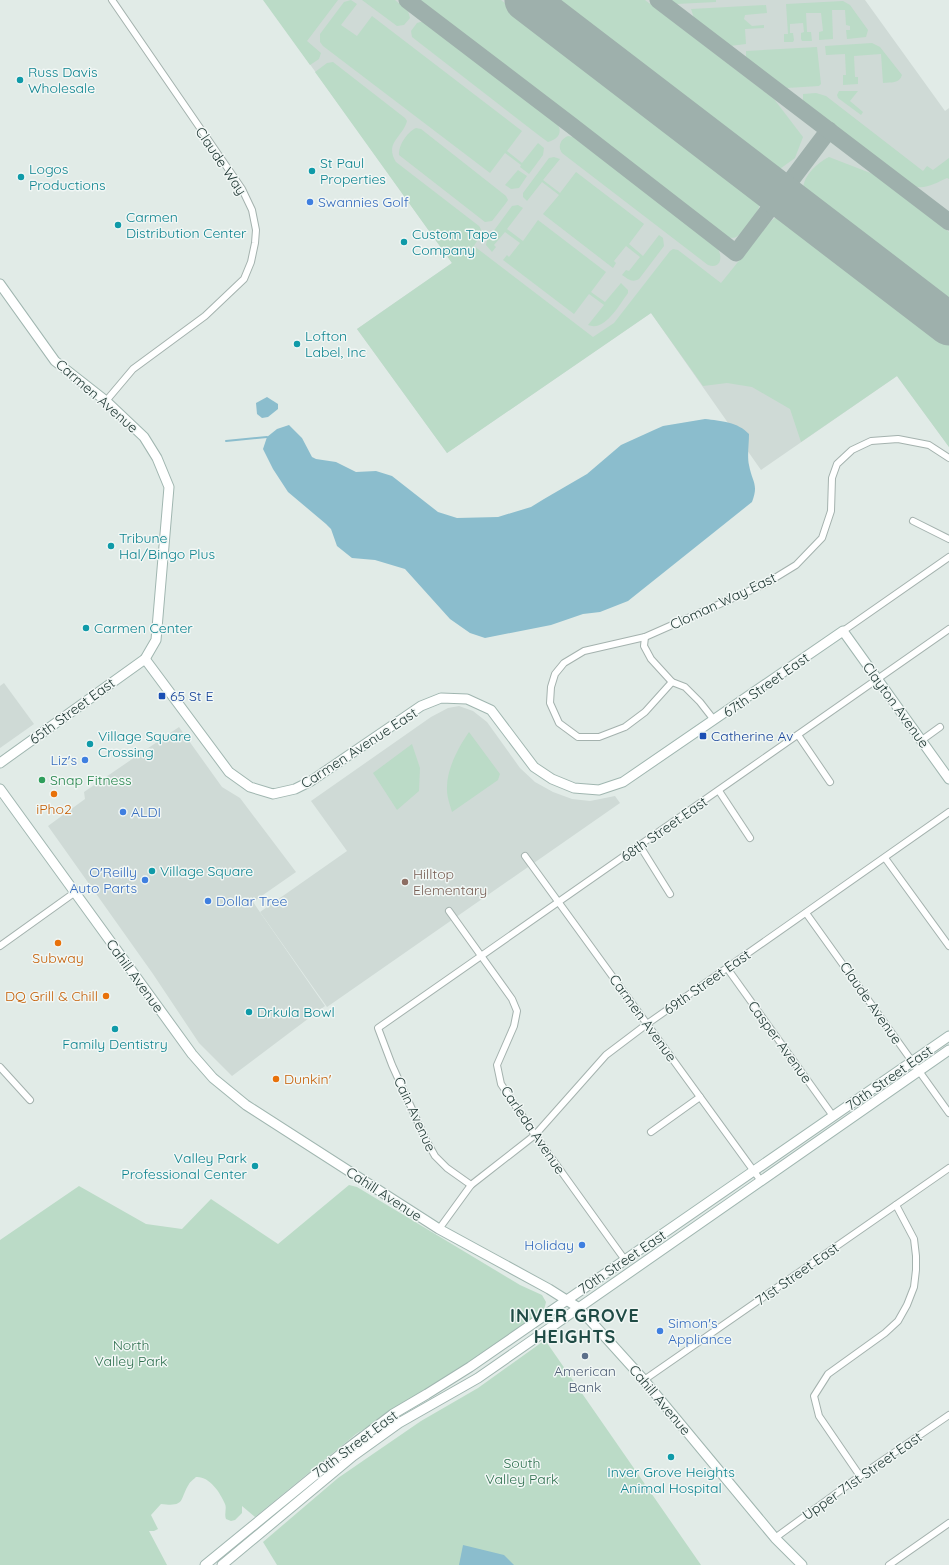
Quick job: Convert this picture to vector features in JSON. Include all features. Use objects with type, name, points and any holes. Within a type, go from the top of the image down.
[{"type":"street","name":"Claude Way","points":[[106,400],[133,369],[205,316],[244,279],[251,262],[256,230],[252,210],[242,189],[112,0]]},
{"type":"street","name":"Carmen Avenue","points":[[0,286],[55,361],[106,400],[144,437],[157,458],[169,487],[156,640],[145,659]]},
{"type":"street","name":"Cloman Way East","points":[[672,682],[645,712],[625,727],[599,738],[578,737],[559,723],[550,703],[551,687],[555,674],[564,663],[584,651],[645,637],[765,584],[796,564],[822,538],[831,512],[832,478],[837,464],[852,450],[871,441],[898,439],[929,445],[949,458]]},
{"type":"street","points":[[913,521],[949,540]]},
{"type":"street","name":"67th Street East","points":[[574,788],[599,790],[623,782],[949,557]]},
{"type":"street","name":"68th Street East","points":[[378,1028],[949,629]]},
{"type":"street","name":"Clayton Avenue","points":[[842,631],[949,778]]},
{"type":"street","points":[[645,637],[644,646],[651,659],[672,682],[685,687],[700,702],[714,720]]},
{"type":"street","name":"65th Street East","points":[[0,762],[145,659]]},
{"type":"street","name":"Carmen Avenue East","points":[[145,659],[229,772],[250,787],[273,794],[295,789],[311,781],[421,706],[442,698],[467,699],[491,710],[534,768],[552,779],[574,788]]},
{"type":"street","points":[[922,740],[940,727]]},
{"type":"street","points":[[798,735],[830,782]]},
{"type":"street","name":"Cahill Avenue","points":[[0,789],[192,1054],[213,1078],[246,1105],[439,1229],[549,1289],[579,1308],[644,1380],[775,1538],[802,1565]]},
{"type":"street","points":[[719,791],[750,838]]},
{"type":"street","name":"69th Street East","points":[[439,1229],[471,1185],[535,1135],[606,1055],[647,1024],[949,812]]},
{"type":"street","points":[[640,846],[670,894]]},
{"type":"street","name":"Carmen Avenue","points":[[525,856],[560,902],[760,1181]]},
{"type":"street","points":[[885,858],[949,946]]},
{"type":"street","points":[[0,946],[74,893]]},
{"type":"street","name":"Carleda Avenue","points":[[449,911],[512,999],[517,1011],[514,1026],[497,1065],[501,1084],[535,1135],[625,1260]]},
{"type":"street","name":"Claude Avenue","points":[[806,913],[949,1113]]},
{"type":"street","name":"Casper Avenue","points":[[727,968],[833,1116]]},
{"type":"street","name":"Cain Avenue","points":[[378,1028],[395,1072],[426,1140],[435,1156],[447,1168],[471,1185]]},
{"type":"street","name":"70th Street East","points":[[205,1565],[348,1448],[393,1414],[470,1366],[754,1172],[949,1036]]},
{"type":"street","name":"70th Street East","points":[[222,1565],[353,1456],[399,1423],[478,1378],[949,1050]]},
{"type":"street","points":[[0,1067],[30,1100]]},
{"type":"street","points":[[651,1132],[700,1097]]},
{"type":"street","name":"71st Street East","points":[[644,1380],[949,1168]]},
{"type":"street","points":[[860,1476],[819,1416],[814,1396],[828,1374],[885,1334],[898,1321],[908,1305],[914,1286],[916,1270],[914,1239],[896,1205]]},
{"type":"street","name":"Upper 71st Street East","points":[[775,1538],[860,1476],[949,1415]]},
{"type":"street","points":[[889,1565],[949,1523]]},
{"type":"shaded area","points":[[264,0],[865,0],[945,111],[949,108],[949,447],[897,376],[761,470],[651,313],[447,453],[357,329],[452,263]]},
{"type":"shaded area","points":[[4,683],[34,724],[0,748],[0,686]]},
{"type":"shaded area","name":"Hilltop Elementary","points":[[459,706],[473,711],[487,722],[520,768],[535,782],[553,792],[572,799],[590,801],[615,796],[620,803],[327,1007],[260,912],[347,851],[311,801],[431,717],[448,708]]},
{"type":"shaded area","points":[[179,727],[222,787],[240,798],[296,872],[253,902],[325,1006],[232,1076],[199,1043],[153,974],[48,826],[85,799],[84,792]]},
{"type":"green space","points":[[263,0],[338,0],[307,41],[321,53],[319,59],[310,65]]},
{"type":"green space","points":[[351,0],[357,4],[341,25],[357,36],[372,16],[522,131],[507,151],[522,163],[538,143],[544,148],[543,155],[529,174],[520,167],[521,165],[505,153],[490,173],[323,46],[320,42],[320,34],[344,2]]},
{"type":"green space","points":[[362,0],[395,0],[408,11],[410,18],[404,25],[397,26]]},
{"type":"green space","points":[[416,0],[501,0],[752,192],[760,204],[754,217],[747,227],[736,237],[732,238],[724,236]]},
{"type":"green space","points":[[551,0],[645,0],[774,99],[803,137],[795,158],[777,171],[774,171]]},
{"type":"green space","points":[[671,0],[716,0],[716,2],[676,4]]},
{"type":"green space","points":[[843,1],[850,5],[868,30],[866,37],[847,39],[846,30],[850,30],[850,26],[846,25],[845,10],[832,10],[833,39],[819,40],[819,32],[823,31],[821,13],[806,13],[807,32],[811,32],[812,41],[802,41],[801,39],[801,33],[804,32],[803,23],[790,24],[790,33],[793,33],[794,40],[793,42],[784,42],[784,34],[788,34],[786,4]]},
{"type":"green space","points":[[766,5],[767,13],[745,15],[744,19],[752,26],[764,25],[764,28],[745,29],[746,44],[730,46],[694,18],[691,9]]},
{"type":"green space","points":[[424,22],[558,125],[560,131],[558,136],[554,140],[548,142],[412,37],[411,31],[417,23]]},
{"type":"green space","points":[[872,43],[880,47],[902,75],[901,78],[894,82],[883,83],[881,54],[854,56],[855,77],[858,77],[858,84],[843,85],[843,75],[846,75],[845,54],[826,55],[825,46]]},
{"type":"green space","points":[[817,47],[821,84],[819,86],[787,88],[746,58],[746,51]]},
{"type":"green space","points":[[333,62],[405,118],[407,121],[405,127],[393,145],[392,150],[396,162],[479,226],[481,229],[481,234],[474,246],[593,337],[614,323],[673,249],[678,250],[721,283],[771,221],[776,217],[790,221],[949,342],[949,447],[897,376],[801,442],[790,409],[752,387],[727,383],[703,386],[651,313],[447,453],[357,329],[452,263],[315,72],[327,63]]},
{"type":"green space","points":[[839,91],[858,91],[850,101],[863,112],[861,115],[838,98],[837,95]]},
{"type":"green space","points":[[816,93],[826,96],[923,171],[927,166],[933,170],[949,158],[949,179],[947,178],[926,187],[913,186],[803,101],[803,94]]},
{"type":"green space","points":[[416,128],[421,129],[506,196],[508,200],[492,221],[485,222],[399,155],[400,148],[404,140],[409,133]]},
{"type":"green space","points":[[568,136],[573,137],[715,245],[718,248],[720,256],[719,263],[713,266],[708,265],[562,153],[560,143]]},
{"type":"green space","points":[[554,157],[560,159],[543,180],[560,193],[576,172],[644,224],[629,244],[643,256],[659,235],[663,238],[664,246],[639,279],[632,281],[622,275],[626,270],[629,271],[640,257],[626,246],[614,261],[616,263],[613,268],[543,214],[559,195],[542,182],[527,201],[523,197],[523,193],[549,158]]},
{"type":"green space","points":[[829,157],[873,174],[949,232],[949,305],[804,194],[804,183],[810,172],[819,163]]},
{"type":"green space","points":[[518,170],[527,176],[519,188],[511,189],[505,185]]},
{"type":"green space","points":[[518,205],[523,208],[507,229],[523,241],[538,220],[606,272],[591,292],[605,302],[621,283],[628,290],[628,293],[606,321],[600,325],[588,325],[604,305],[589,294],[574,314],[503,260],[507,255],[509,257],[520,243],[505,232],[494,245],[496,247],[492,252],[486,245],[487,240],[512,206]]},
{"type":"green space","points":[[469,732],[500,774],[498,780],[452,812],[447,793],[448,775],[457,752]]},
{"type":"green space","points":[[412,744],[420,768],[419,791],[397,810],[373,773]]},
{"type":"green space","name":"North Valley Park","points":[[349,1185],[357,1187],[520,1285],[542,1295],[546,1302],[544,1310],[455,1372],[356,1434],[255,1517],[242,1506],[242,1513],[235,1520],[231,1521],[226,1519],[226,1506],[217,1490],[210,1482],[201,1477],[196,1477],[190,1483],[181,1501],[169,1505],[161,1504],[151,1515],[158,1529],[149,1531],[167,1565],[0,1565],[0,1240],[79,1186],[146,1224],[182,1229],[211,1199],[278,1244]]},
{"type":"green space","name":"South Valley Park","points":[[545,1340],[701,1565],[277,1565],[263,1542],[338,1478],[421,1421],[478,1388]]},
{"type":"water","points":[[267,397],[278,404],[278,409],[268,417],[262,418],[257,414],[256,403]]},
{"type":"water","points":[[705,419],[723,421],[740,427],[749,434],[748,461],[755,487],[752,502],[628,601],[600,612],[583,614],[551,625],[485,638],[470,633],[450,619],[405,569],[375,560],[352,558],[337,546],[331,529],[288,492],[273,469],[263,449],[267,437],[277,429],[289,425],[302,438],[312,457],[316,459],[336,462],[356,472],[376,471],[392,476],[438,512],[457,518],[498,517],[531,507],[587,474],[621,445],[663,426]]},
{"type":"water","points":[[463,1545],[504,1555],[514,1565],[459,1565]]},
{"type":"waterway","points":[[226,441],[267,437]]},
{"type":"taxiway","points":[[407,0],[736,253],[829,130]]},
{"type":"taxiway","points":[[658,0],[949,222]]},
{"type":"runway","points":[[526,0],[949,324]]},
{"type":"place","name":"Russ Davis Wholesale","points":[[20,80]]},
{"type":"place","name":"St Paul Properties","points":[[312,171]]},
{"type":"place","name":"Logos Productions","points":[[21,177]]},
{"type":"place","name":"Swannies Golf","points":[[310,202]]},
{"type":"place","name":"Carmen Distribution Center","points":[[118,225]]},
{"type":"place","name":"Custom Tape Company","points":[[404,242]]},
{"type":"place","name":"Lofton Label, Inc","points":[[297,344]]},
{"type":"place","name":"Tribune Hal/Bingo Plus","points":[[111,546]]},
{"type":"place","name":"Carmen Center","points":[[86,628]]},
{"type":"place","name":"65 St E","points":[[162,696]]},
{"type":"place","name":"Catherine Av","points":[[703,736]]},
{"type":"place","name":"Village Square Crossing","points":[[90,744]]},
{"type":"place","name":"Liz's","points":[[85,760]]},
{"type":"place","name":"Snap Fitness","points":[[42,780]]},
{"type":"place","name":"iPho2","points":[[54,794]]},
{"type":"place","name":"ALDI","points":[[123,812]]},
{"type":"place","name":"Village Square","points":[[152,871]]},
{"type":"place","name":"O'Reilly Auto Parts","points":[[145,880]]},
{"type":"place","name":"Hilltop Elementary","points":[[405,882]]},
{"type":"place","name":"Dollar Tree","points":[[208,901]]},
{"type":"place","name":"Subway","points":[[58,943]]},
{"type":"place","name":"DQ Grill & Chill","points":[[106,996]]},
{"type":"place","name":"Drkula Bowl","points":[[249,1012]]},
{"type":"place","name":"Family Dentistry","points":[[115,1029]]},
{"type":"place","name":"Dunkin'","points":[[276,1079]]},
{"type":"place","name":"Valley Park Professional Center","points":[[255,1166]]},
{"type":"place","name":"Holiday","points":[[582,1245]]},
{"type":"place","name":"Simon's Appliance","points":[[660,1331]]},
{"type":"place","name":"American Bank","points":[[585,1356]]},
{"type":"place","name":"Inver Grove Heights Animal Hospital","points":[[671,1457]]},
{"type":"district","name":"INVER GROVE HEIGHTS","points":[[575,1326]]}]
